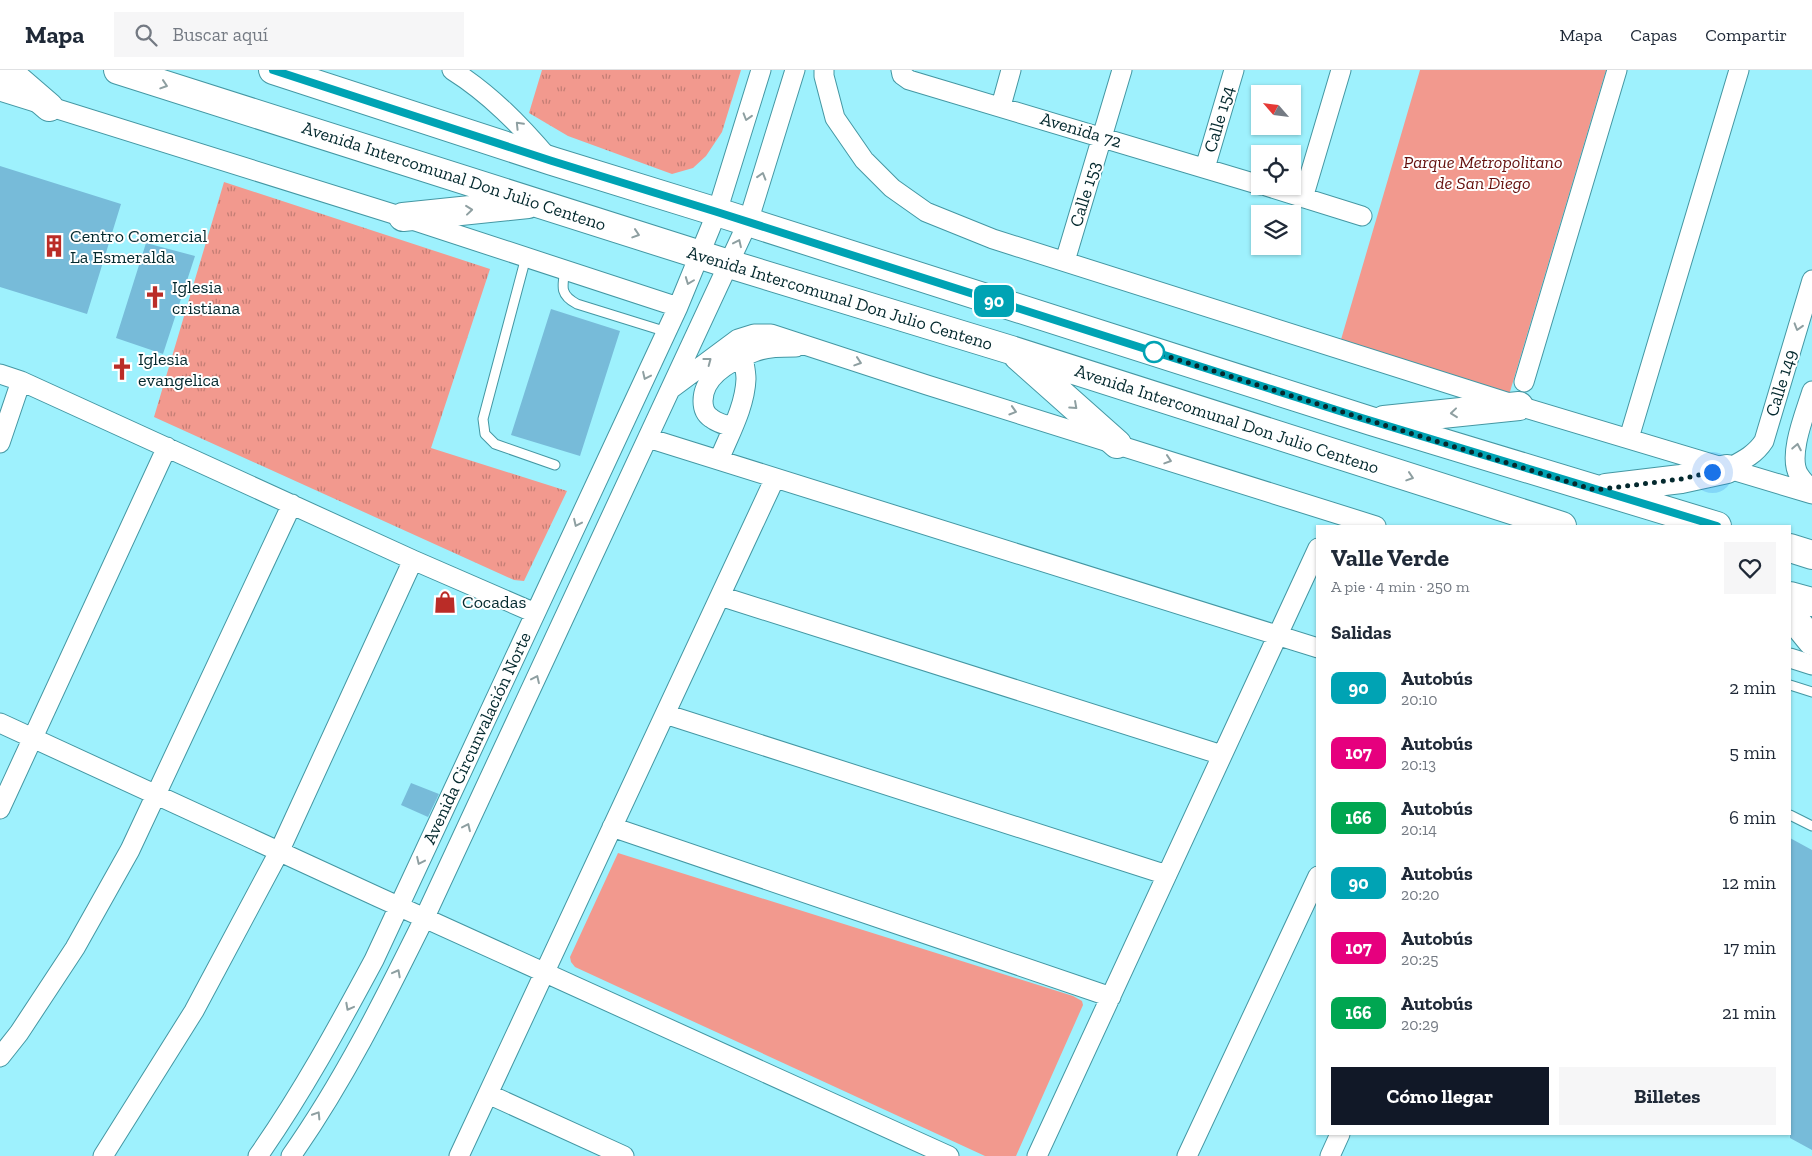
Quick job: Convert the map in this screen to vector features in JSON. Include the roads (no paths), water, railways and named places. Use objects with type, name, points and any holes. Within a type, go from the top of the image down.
[{"type":"main road","points":[[6,70],[49,107]]},
{"type":"main road","name":"Avenida Intercomunal Don Julio Centeno","points":[[118,70],[728,264],[1012,350],[1559,525]]},
{"type":"main road","points":[[273,70],[552,161],[1371,421],[1714,525]]},
{"type":"main road","points":[[403,217],[539,203]]},
{"type":"main road","points":[[1012,350],[1117,444]]},
{"type":"main road","points":[[1371,421],[1522,394]]},
{"type":"main road","points":[[1595,490],[1681,479],[1728,469]]},
{"type":"main road","points":[[1791,548],[1812,555]]},
{"type":"main road","points":[[1791,596],[1812,602]]},
{"type":"main road","points":[[1791,615],[1812,641]]},
{"type":"street","points":[[452,70],[483,92],[513,118],[552,161]]},
{"type":"street","name":"Avenida Circunvalación Norte","points":[[258,1156],[328,1045],[374,960],[667,332],[717,212],[761,70]]},
{"type":"street","name":"Avenida Circunvalación Norte","points":[[291,1156],[338,1081],[424,919],[673,387],[748,222],[795,70]]},
{"type":"street","points":[[824,70],[836,118],[864,160],[892,188],[926,212],[993,239],[1065,261],[1522,394],[1629,438],[1812,494]]},
{"type":"street","points":[[1001,106],[1011,70]]},
{"type":"street","name":"Calle 153","points":[[1065,261],[1122,70]]},
{"type":"street","name":"Calle 154","points":[[1205,168],[1234,70]]},
{"type":"street","points":[[1303,198],[1341,70]]},
{"type":"street","points":[[1522,394],[1617,70]]},
{"type":"street","points":[[1629,438],[1739,70]]},
{"type":"street","name":"Avenida 72","points":[[902,73],[909,80],[1251,181]]},
{"type":"street","points":[[0,91],[403,217],[678,307]]},
{"type":"street","points":[[1294,195],[1362,216]]},
{"type":"street","name":"Calle 149","points":[[1728,469],[1758,450],[1764,441],[1812,280]]},
{"type":"street","points":[[673,387],[738,339],[754,334],[771,334],[1117,444],[1330,520],[1368,525]]},
{"type":"street","points":[[733,427],[712,420],[706,414],[703,399],[711,379],[720,370],[743,356],[756,351],[771,348],[811,347]]},
{"type":"street","points":[[719,460],[744,394],[746,378],[743,356]]},
{"type":"street","points":[[0,374],[21,381],[413,560],[535,613]]},
{"type":"street","points":[[0,442],[21,381]]},
{"type":"street","points":[[673,387],[703,399]]},
{"type":"street","name":"Calle 149","points":[[1812,391],[1794,460],[1798,474],[1812,489]]},
{"type":"street","points":[[648,438],[1316,647]]},
{"type":"street","points":[[0,809],[34,739],[167,447]]},
{"type":"street","points":[[459,1156],[775,478]]},
{"type":"street","points":[[0,1057],[19,1033],[75,948],[130,850],[292,504]]},
{"type":"street","points":[[1037,1156],[1316,552]]},
{"type":"street","points":[[103,1156],[194,1011],[279,852],[413,560]]},
{"type":"street","points":[[720,596],[1222,755]]},
{"type":"street","points":[[1791,658],[1812,665]]},
{"type":"street","points":[[665,714],[1167,875]]},
{"type":"street","points":[[0,723],[424,919],[949,1156]]},
{"type":"street","points":[[612,827],[1110,997]]},
{"type":"street","points":[[1188,1156],[1316,880]]},
{"type":"street","points":[[488,1094],[624,1156]]},
{"type":"street","points":[[1335,1154],[1340,1135]]},
{"type":"lane","points":[[526,258],[483,419],[485,434],[495,444],[556,464]]},
{"type":"lane","points":[[565,270],[562,285],[564,292],[570,300],[577,304],[667,332]]},
{"type":"lane","points":[[1791,685],[1812,692]]},
{"type":"lane","points":[[1791,816],[1812,826]]},
{"type":"place","name":"Centro Comercial La Esmeralda","points":[[54,246]]},
{"type":"place","name":"Iglesia cristiana","points":[[155,297]]},
{"type":"place","name":"Iglesia evangelica","points":[[122,369]]},
{"type":"place","name":"Cocadas","points":[[445,602]]},
{"type":"park label","name":"Parque Metropolitano de San Diego","points":[[1483,172]]}]
